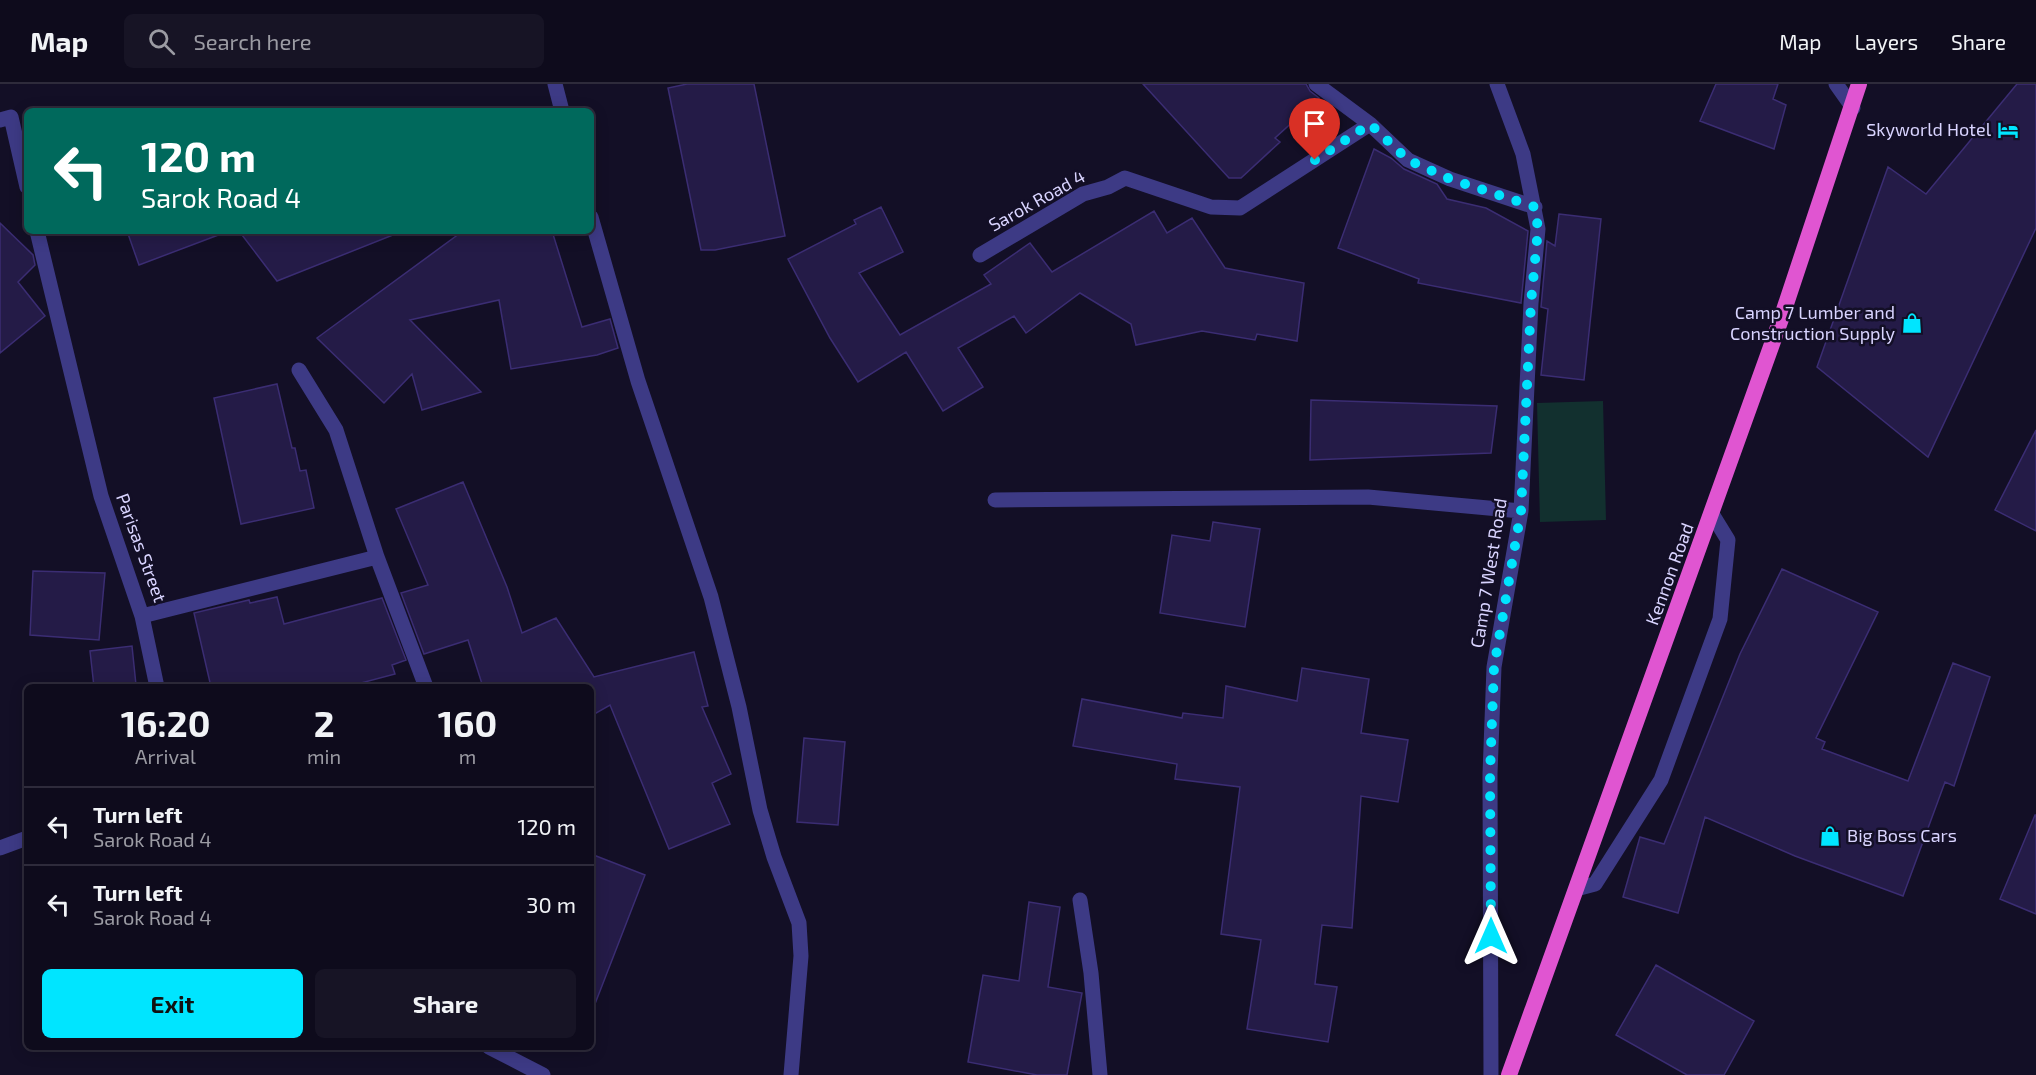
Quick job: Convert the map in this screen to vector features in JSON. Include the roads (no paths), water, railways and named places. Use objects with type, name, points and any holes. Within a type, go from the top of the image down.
[{"type":"highway","name":"Kennon Road","points":[[1509,1075],[1712,514],[1859,84]]},
{"type":"street","points":[[555,84],[561,108]]},
{"type":"street","points":[[1316,84],[1370,124],[1408,160],[1450,179],[1535,207]]},
{"type":"street","name":"Camp 7 West Road","points":[[1491,1075],[1490,774],[1494,667],[1521,511],[1531,303],[1538,229],[1523,154],[1497,84]]},
{"type":"street","points":[[1836,84],[1852,108]]},
{"type":"street","points":[[6,119],[24,177]]},
{"type":"street","name":"Sarok Road 4","points":[[980,255],[1083,194],[1108,187],[1125,178],[1211,207],[1240,208],[1370,124]]},
{"type":"street","points":[[594,227],[638,381],[711,597],[739,707],[760,810],[774,857],[799,923],[801,956],[791,1075]]},
{"type":"street","name":"Parisas Street","points":[[38,234],[100,496],[142,616],[377,557]]},
{"type":"street","points":[[299,370],[336,430],[377,557],[425,684]]},
{"type":"street","points":[[995,500],[1368,497],[1521,511]]},
{"type":"street","points":[[1576,889],[1595,884],[1661,780],[1720,619],[1728,540],[1712,514]]},
{"type":"street","points":[[142,616],[156,684]]},
{"type":"street","points":[[0,848],[24,839]]},
{"type":"street","points":[[1080,900],[1091,973],[1100,1075]]},
{"type":"street","points":[[495,1050],[543,1075]]},
{"type":"place","name":"Skyworld Hotel","points":[[2008,130]]},
{"type":"place","name":"Camp 7 Lumber and Construction Supply","points":[[1912,323]]},
{"type":"place","name":"Big Boss Cars","points":[[1830,836]]}]
